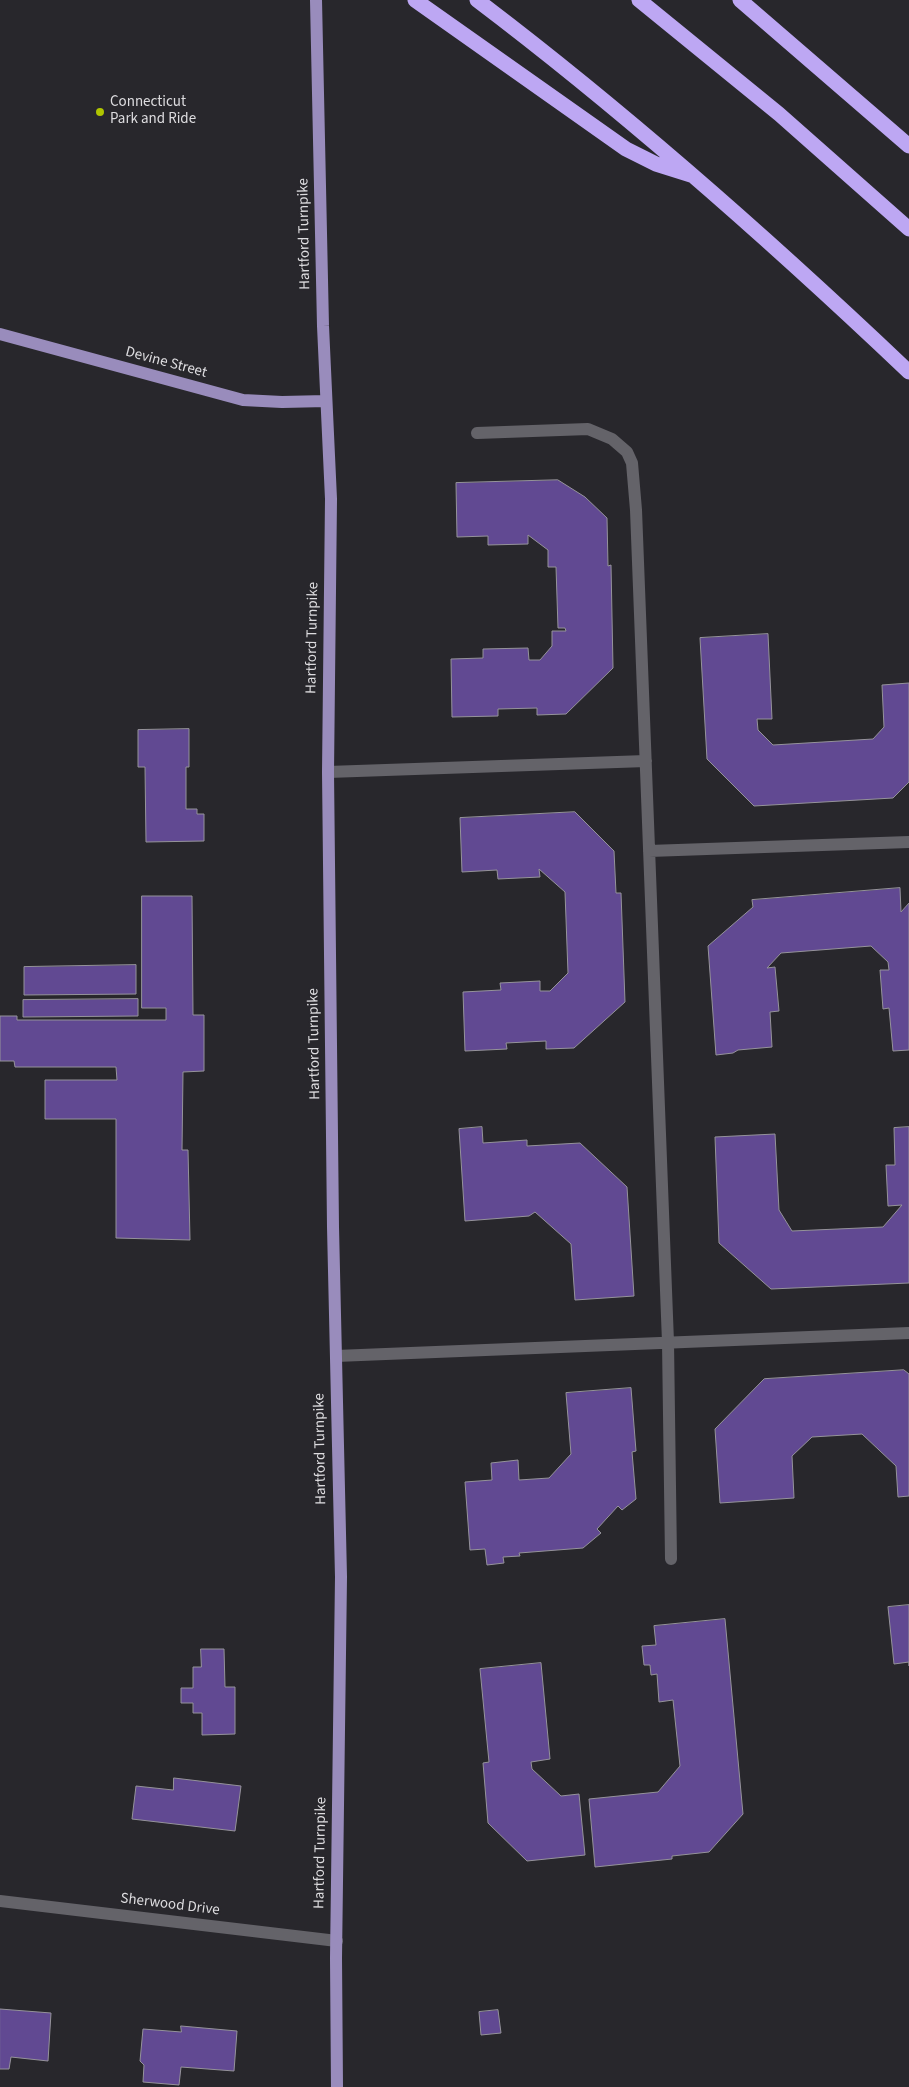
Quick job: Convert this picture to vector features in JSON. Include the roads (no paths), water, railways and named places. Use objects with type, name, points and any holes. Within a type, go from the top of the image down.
[{"type":"highway","points":[[415,0],[626,149],[656,164],[696,177]]},
{"type":"highway","points":[[477,0],[601,98],[696,177],[833,299],[909,372]]},
{"type":"highway","points":[[639,0],[779,114],[909,229]]},
{"type":"highway","points":[[740,0],[909,146]]},
{"type":"main road","name":"Hartford Turnpike","points":[[316,0],[322,316],[331,499],[328,772],[340,1577],[337,2087]]},
{"type":"main road","name":"Devine Street","points":[[0,334],[243,400],[282,402],[326,401]]},
{"type":"street","points":[[477,433],[588,429],[612,439],[627,452],[632,463],[636,510],[650,851],[668,1342],[671,1559]]},
{"type":"street","points":[[328,772],[646,761]]},
{"type":"street","points":[[650,851],[909,842]]},
{"type":"street","points":[[336,1356],[909,1333]]},
{"type":"street","name":"Sherwood Drive","points":[[0,1901],[337,1941]]},
{"type":"place","name":"Connecticut Park and Ride","points":[[100,112]]}]
